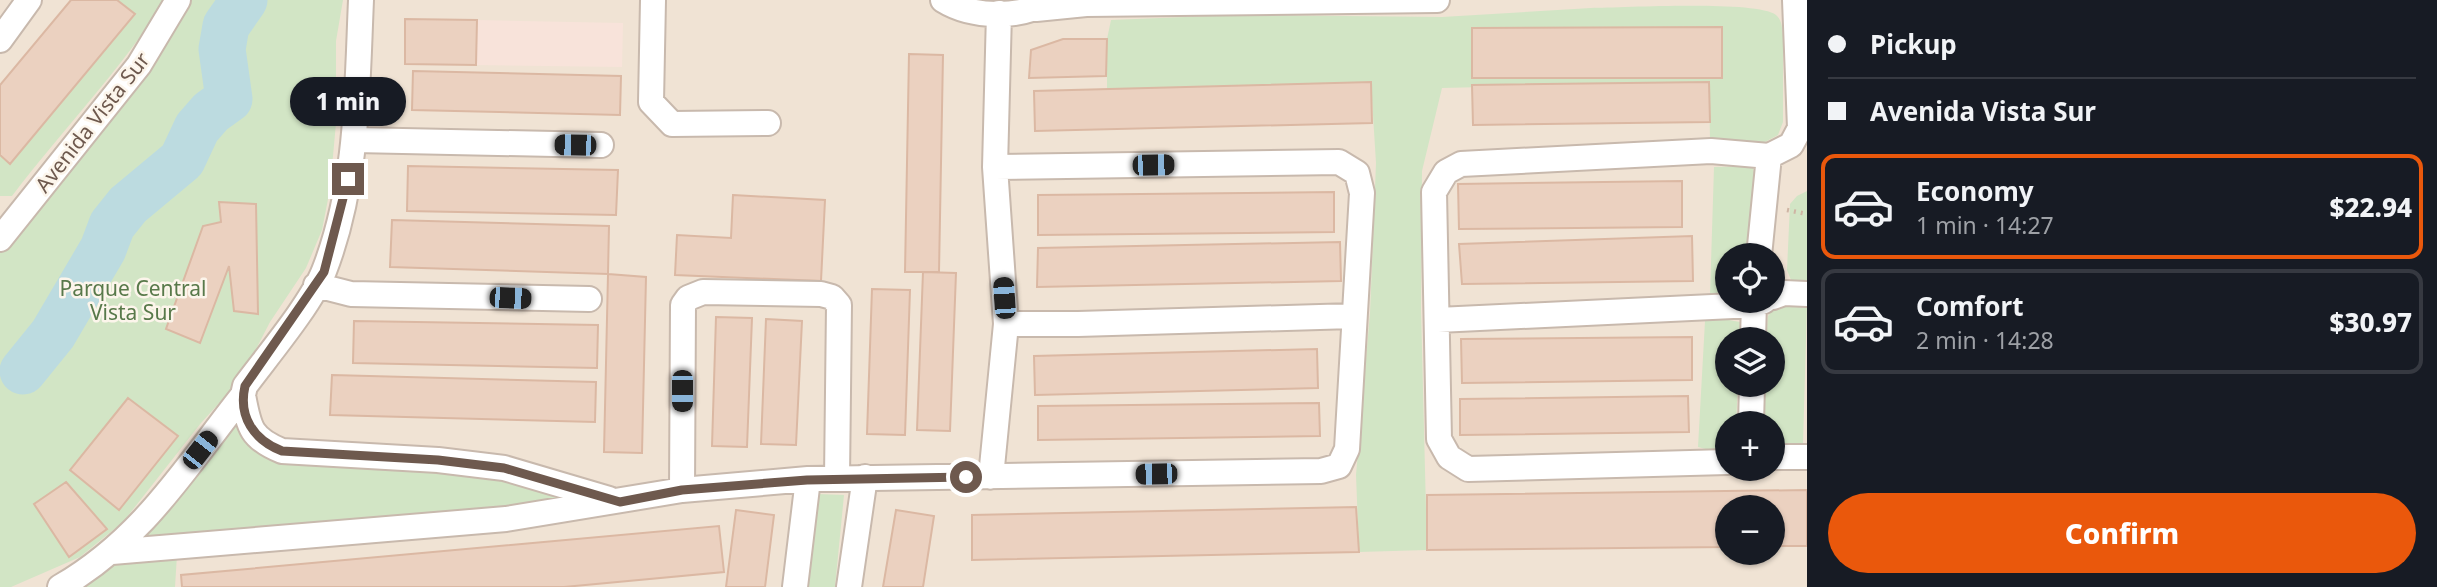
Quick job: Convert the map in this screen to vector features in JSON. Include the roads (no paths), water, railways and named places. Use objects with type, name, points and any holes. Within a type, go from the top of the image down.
[{"type":"street","points":[[0,40],[29,0]]},
{"type":"street","name":"Avenida Vista Sur","points":[[3,231],[139,65],[178,0]]},
{"type":"street","points":[[361,0],[355,140],[335,233],[324,272],[245,386],[243,395],[249,427],[262,443],[282,451],[438,460],[504,468],[620,502]]},
{"type":"street","points":[[653,0],[651,102],[672,124],[768,123]]},
{"type":"street","points":[[943,0],[956,8],[999,13],[1043,5],[1108,3],[1437,0]]},
{"type":"street","points":[[1715,462],[1468,469],[1449,457],[1438,439],[1434,192],[1446,173],[1461,164],[1711,150],[1769,156],[1791,145],[1800,128],[1796,0]]},
{"type":"street","points":[[991,477],[1006,324],[995,167],[999,13]]},
{"type":"street","points":[[355,140],[601,145]]},
{"type":"street","points":[[1760,243],[1769,156]]},
{"type":"street","points":[[112,552],[506,519],[682,490],[807,480],[1321,471],[1339,466],[1347,449],[1362,192],[1357,173],[1339,162],[995,167]]},
{"type":"street","points":[[316,285],[351,294],[589,299]]},
{"type":"street","points":[[682,490],[683,305],[688,298],[703,292],[821,294],[832,297],[839,305],[837,478]]},
{"type":"street","points":[[1785,293],[1807,294]]},
{"type":"street","points":[[1438,320],[1715,304]]},
{"type":"street","points":[[1006,324],[1353,316]]},
{"type":"street","points":[[60,587],[112,552],[154,513],[243,395]]},
{"type":"street","points":[[1785,457],[1807,457]]},
{"type":"street","points":[[849,587],[865,477]]},
{"type":"street","points":[[795,587],[807,480]]},
{"type":"waterway","points":[[23,371],[53,334],[103,249],[112,225],[128,205],[182,160],[197,128],[211,112],[229,99],[222,49],[226,26],[244,0]]},
{"type":"park label","name":"Parque Central Vista Sur","points":[[133,300]]}]
